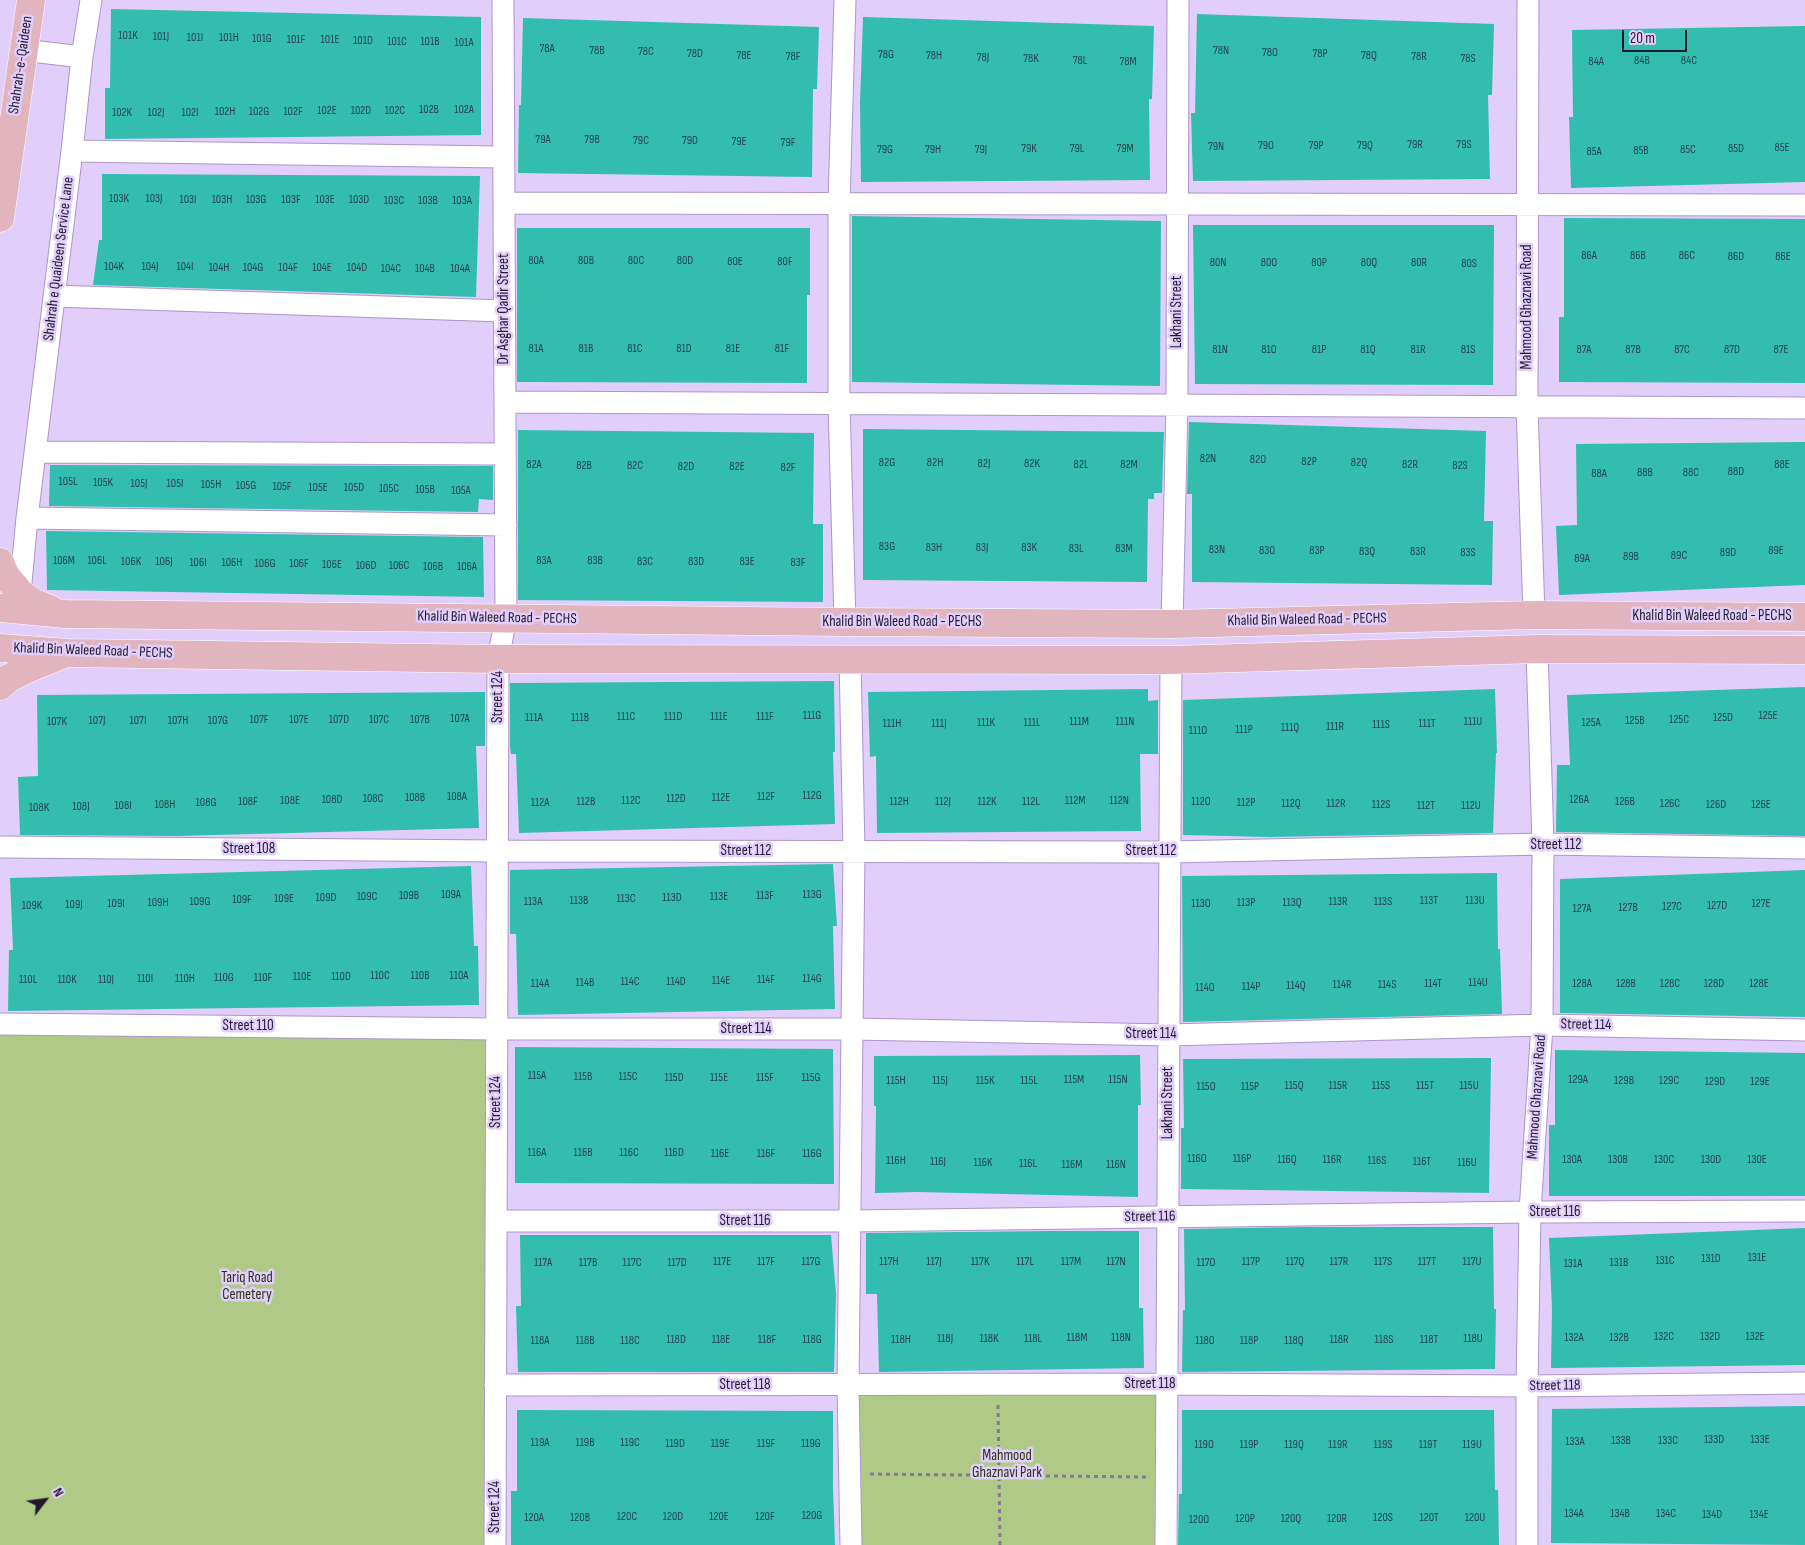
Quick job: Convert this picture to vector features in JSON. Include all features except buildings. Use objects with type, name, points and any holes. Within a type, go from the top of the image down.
[{"type":"main road","name":"Shahrah-e-Qaideen","points":[[0,218],[31,0]]},
{"type":"main road","points":[[0,562],[10,600]]},
{"type":"main road","name":"Khalid Bin Waleed Road - PECHS","points":[[10,600],[65,614],[846,622],[1172,624],[1534,615],[1805,617]]},
{"type":"main road","name":"Khalid Bin Waleed Road - PECHS","points":[[0,648],[68,653],[498,658],[1171,660],[1538,649],[1805,650]]},
{"type":"main road","points":[[0,686],[9,678],[27,669],[68,653]]},
{"type":"street","name":"Shahrah e Quaideen Service Lane","points":[[10,600],[27,518],[82,57],[91,0]]},
{"type":"street","name":"Dr Asghar Qadir Street","points":[[503,0],[506,618]]},
{"type":"street","points":[[845,0],[839,204],[839,403],[846,622]]},
{"type":"street","name":"Lakhani Street","points":[[1172,624],[1177,405],[1178,0]]},
{"type":"street","name":"Mahmood Ghaznavi Road","points":[[1528,0],[1527,406],[1534,615]]},
{"type":"street","points":[[23,50],[82,57]]},
{"type":"street","points":[[72,151],[504,156]]},
{"type":"street","points":[[504,203],[1805,205]]},
{"type":"street","points":[[54,296],[504,311]]},
{"type":"street","points":[[505,402],[1805,408]]},
{"type":"street","points":[[35,452],[505,454]]},
{"type":"street","points":[[27,518],[506,525]]},
{"type":"street","name":"Street 124","points":[[495,1545],[498,658],[506,618]]},
{"type":"street","name":"Mahmood Ghaznavi Road","points":[[1527,1545],[1530,1212],[1542,1025],[1543,844],[1538,649]]},
{"type":"street","points":[[850,659],[854,851],[848,1385],[851,1545]]},
{"type":"street","name":"Lakhani Street","points":[[1166,1545],[1171,660]]},
{"type":"street","name":"Street 112","points":[[497,851],[1170,852],[1543,844],[1805,848]]},
{"type":"street","name":"Street 108","points":[[0,847],[497,851]]},
{"type":"street","name":"Street 110","points":[[0,1024],[497,1029]]},
{"type":"street","name":"Street 114","points":[[497,1029],[852,1029],[1169,1035],[1542,1025],[1805,1030]]},
{"type":"street","name":"Street 116","points":[[496,1221],[850,1221],[1530,1212],[1805,1211]]},
{"type":"street","name":"Street 118","points":[[495,1385],[1167,1384],[1527,1386],[1805,1383]]},
{"type":"path","points":[[998,1385],[1000,1545]]},
{"type":"path","points":[[849,1474],[1166,1478]]},
{"type":"green space","name":"Tariq Road Cemetery","points":[[0,1024],[497,1029],[493,1545],[0,1545]]},
{"type":"green space","name":"Mahmood Ghaznavi Park","points":[[1167,1384],[1166,1545],[851,1545],[848,1385]]}]
